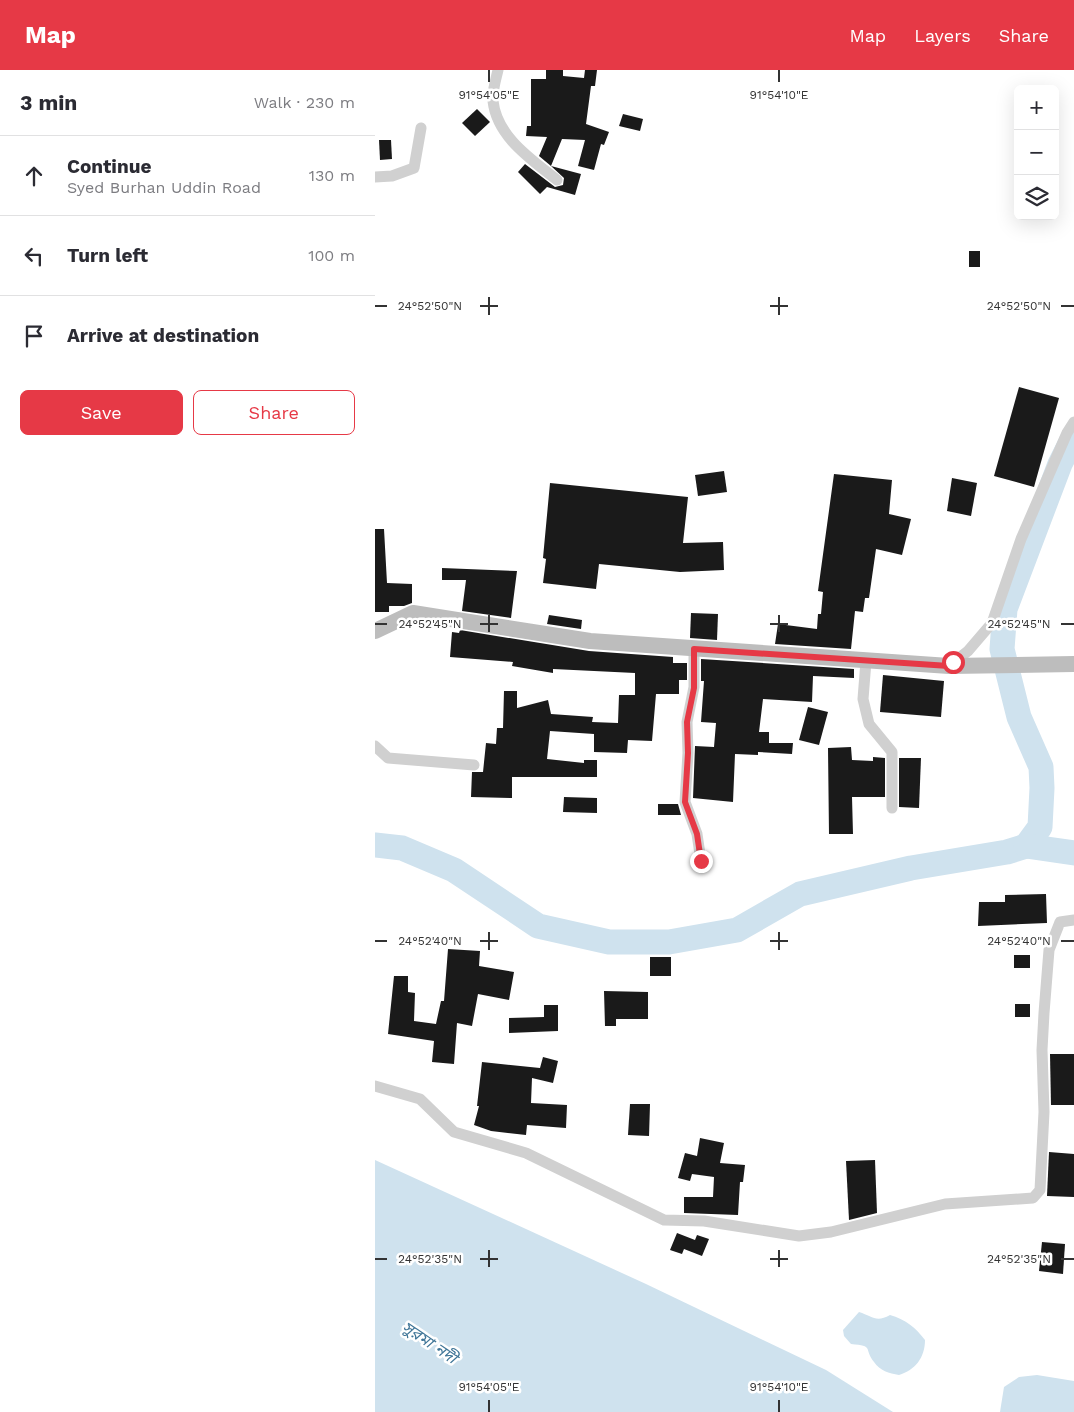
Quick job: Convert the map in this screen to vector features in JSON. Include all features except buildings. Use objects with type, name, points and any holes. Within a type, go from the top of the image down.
[{"type":"street","points":[[498,70],[493,98],[496,116],[517,148],[557,180]]},
{"type":"street","points":[[375,177],[392,176],[414,168],[421,128]]},
{"type":"street","points":[[955,666],[992,623],[1021,539],[1067,433],[1074,422]]},
{"type":"street","points":[[375,631],[384,625],[413,613],[590,641],[955,666],[1074,664]]},
{"type":"street","points":[[694,649],[694,688],[687,722],[688,753],[685,802],[697,834],[701,861]]},
{"type":"street","points":[[866,661],[863,699],[869,724],[892,752],[892,808]]},
{"type":"street","points":[[375,746],[388,758],[474,766]]},
{"type":"street","points":[[375,1086],[420,1099],[455,1132],[526,1152],[664,1220],[704,1221],[799,1236],[831,1232],[945,1204],[1033,1198],[1040,1190],[1044,1112],[1042,1050],[1049,950],[1060,922],[1074,920]]},
{"type":"water","name":"সুরমা নদী","points":[[375,1160],[646,1284],[826,1370],[893,1412],[375,1412]]},
{"type":"water","points":[[859,1312],[877,1319],[890,1315],[910,1324],[925,1340],[925,1346],[918,1362],[910,1370],[899,1375],[882,1370],[876,1365],[866,1347],[851,1344],[844,1336],[843,1330]]},
{"type":"water","points":[[1037,1375],[1074,1381],[1074,1412],[1000,1412],[1004,1387],[1019,1377]]},
{"type":"waterway","points":[[375,845],[402,848],[454,870],[538,926],[609,942],[669,942],[737,930],[800,894],[911,868],[1007,852],[1026,846],[1040,827],[1041,767],[1019,717],[1002,649],[1005,609],[1060,464],[1074,436]]},
{"type":"waterway","points":[[1026,846],[1074,853]]},
{"type":"route","points":[[701,861],[697,834],[685,802],[688,753],[687,722],[694,688],[694,649],[949,666],[953,662]]}]
